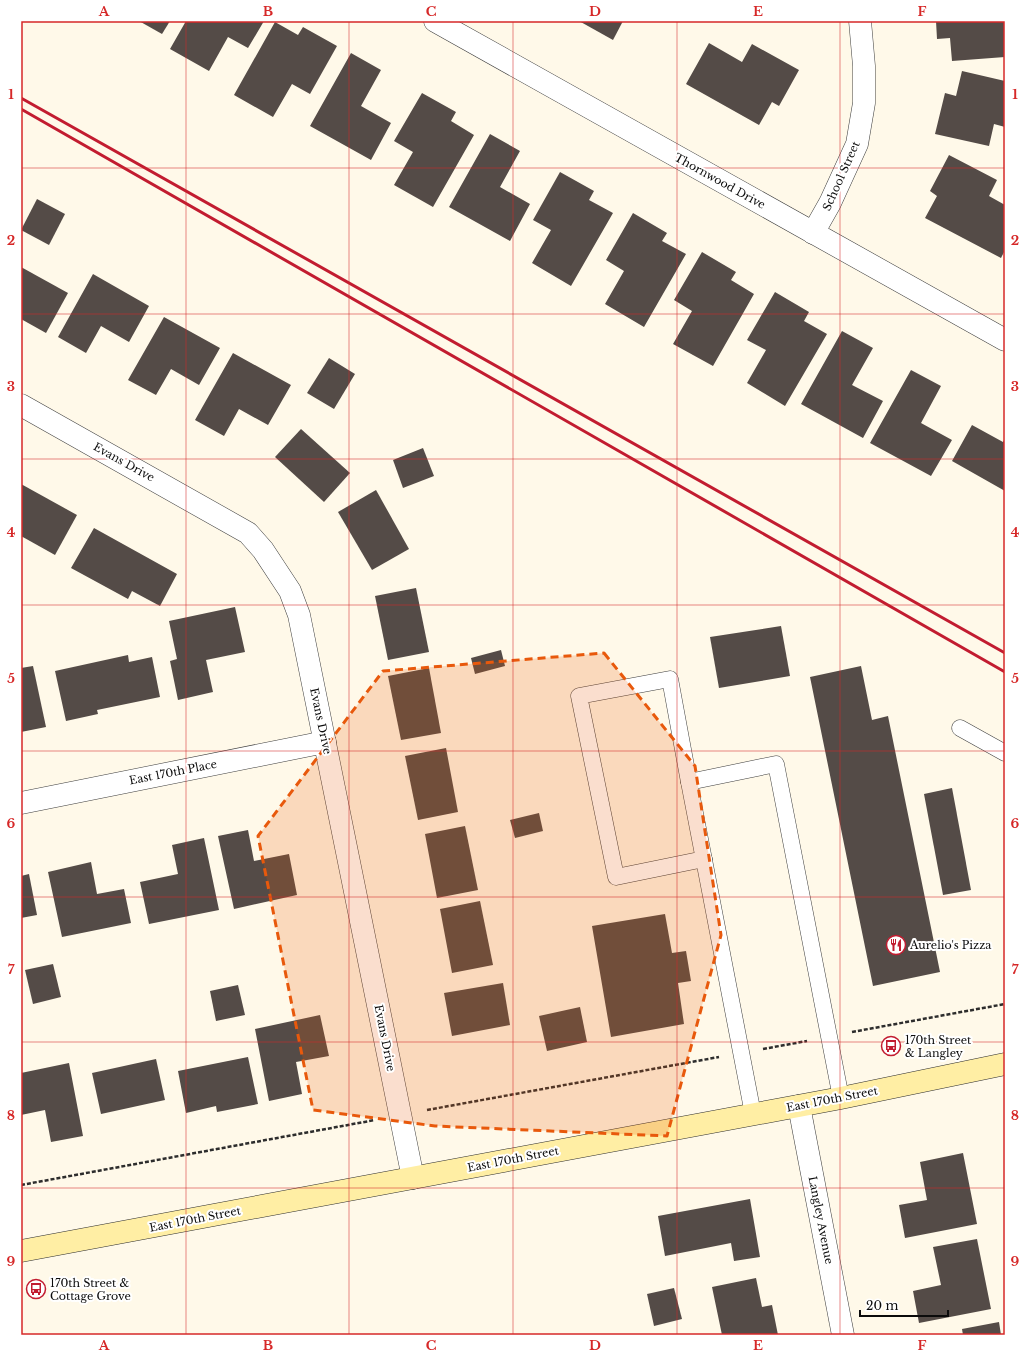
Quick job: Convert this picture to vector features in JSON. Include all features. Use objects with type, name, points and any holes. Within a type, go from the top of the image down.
[{"type":"street","name":"Thornwood Drive","points":[[435,21],[1005,340]]},
{"type":"street","name":"School Street","points":[[813,233],[830,203],[857,144],[864,103],[864,66],[860,21]]},
{"type":"street","name":"Evans Drive","points":[[21,405],[248,533],[263,550],[290,591],[299,615],[413,1178]]},
{"type":"street","name":"East 170th Place","points":[[21,803],[325,742]]},
{"type":"street","name":"East 170th Street","points":[[21,1251],[799,1106],[1005,1064]]},
{"type":"street","name":"Langley Avenue","points":[[799,1106],[843,1335]]},
{"type":"lane","points":[[704,859],[616,877],[579,696],[670,679],[753,1114]]},
{"type":"lane","points":[[960,728],[1005,753]]},
{"type":"lane","points":[[689,782],[776,764],[841,1098]]},
{"type":"path","points":[[21,1185],[368,1122]]},
{"type":"highlighted area","points":[[604,653],[695,766],[721,935],[667,1136],[435,1126],[313,1110],[258,836],[383,671]]},
{"type":"building","points":[[139,21],[170,21],[162,34]]},
{"type":"building","points":[[186,21],[264,21],[248,48],[228,37],[209,71],[170,49]]},
{"type":"building","points":[[579,21],[623,21],[613,40]]},
{"type":"building","points":[[936,21],[1005,21],[1005,57],[952,61],[950,38],[937,39]]},
{"type":"building","points":[[275,22],[298,35],[303,27],[337,46],[310,94],[292,84],[273,117],[234,95]]},
{"type":"building","points":[[709,43],[742,62],[752,44],[799,70],[779,106],[772,102],[759,125],[686,84]]},
{"type":"building","points":[[351,53],[381,70],[361,106],[391,123],[371,160],[310,126]]},
{"type":"building","points":[[962,71],[1005,81],[1005,127],[994,124],[989,146],[935,134],[945,93],[956,96]]},
{"type":"building","points":[[422,93],[456,112],[451,121],[474,135],[433,207],[394,185],[413,152],[394,141]]},
{"type":"building","points":[[490,134],[520,151],[500,187],[530,204],[510,241],[449,207]]},
{"type":"building","points":[[949,155],[997,180],[989,196],[1005,205],[1005,250],[1001,258],[925,218],[937,196],[930,191]]},
{"type":"building","points":[[560,172],[594,191],[589,200],[613,213],[571,286],[532,263],[551,230],[533,220]]},
{"type":"building","points":[[37,199],[65,214],[49,245],[21,230]]},
{"type":"building","points":[[633,213],[667,233],[662,241],[686,254],[644,327],[605,304],[624,271],[606,260]]},
{"type":"building","points":[[702,252],[736,272],[731,280],[754,294],[713,366],[673,344],[692,311],[674,300]]},
{"type":"building","points":[[21,267],[68,293],[46,333],[21,319]]},
{"type":"building","points":[[93,274],[149,306],[129,342],[101,326],[86,353],[58,337]]},
{"type":"building","points":[[775,292],[809,312],[804,321],[827,334],[785,406],[747,383],[766,350],[747,340]]},
{"type":"building","points":[[164,317],[220,348],[199,385],[171,369],[156,395],[128,380]]},
{"type":"building","points":[[842,331],[873,348],[852,385],[883,401],[863,438],[801,404]]},
{"type":"building","points":[[233,353],[291,385],[268,425],[239,409],[224,436],[195,420]]},
{"type":"building","points":[[329,358],[355,374],[334,409],[307,393]]},
{"type":"building","points":[[911,370],[941,386],[921,423],[952,440],[931,476],[870,443]]},
{"type":"building","points":[[972,425],[1003,442],[1005,438],[1005,491],[952,461]]},
{"type":"building","points":[[301,429],[350,473],[324,502],[275,457]]},
{"type":"building","points":[[423,448],[434,476],[403,488],[393,460]]},
{"type":"building","points":[[21,484],[77,515],[55,555],[21,536]]},
{"type":"building","points":[[376,490],[409,549],[372,570],[338,512]]},
{"type":"building","points":[[94,528],[177,574],[160,606],[132,591],[128,599],[71,568]]},
{"type":"building","points":[[416,588],[429,652],[388,660],[375,596]]},
{"type":"building","points":[[235,607],[245,652],[206,660],[213,692],[178,700],[170,661],[177,659],[169,621]]},
{"type":"building","points":[[781,626],[790,676],[719,688],[710,637]]},
{"type":"building","points":[[501,650],[505,666],[475,674],[471,658]]},
{"type":"building","points":[[128,655],[129,662],[152,657],[160,697],[97,710],[98,714],[66,721],[55,671]]},
{"type":"building","points":[[33,666],[46,727],[21,732],[21,668]]},
{"type":"building","points":[[861,666],[872,720],[888,716],[940,972],[873,986],[810,677]]},
{"type":"building","points":[[429,668],[441,733],[401,740],[388,676]]},
{"type":"building","points":[[446,748],[458,812],[418,820],[405,756]]},
{"type":"building","points":[[952,788],[971,890],[943,895],[924,794]]},
{"type":"building","points":[[539,813],[543,831],[515,838],[510,820]]},
{"type":"building","points":[[465,826],[478,890],[437,898],[425,834]]},
{"type":"building","points":[[248,830],[254,861],[289,854],[297,895],[234,909],[218,836]]},
{"type":"building","points":[[204,838],[219,910],[149,924],[140,882],[178,874],[172,845]]},
{"type":"building","points":[[91,862],[97,894],[124,889],[131,923],[62,937],[48,872]]},
{"type":"building","points":[[29,874],[37,915],[21,918],[21,876]]},
{"type":"building","points":[[480,901],[493,965],[452,973],[440,909]]},
{"type":"building","points":[[665,914],[672,953],[686,951],[691,981],[678,983],[684,1024],[611,1037],[592,926]]},
{"type":"building","points":[[53,964],[61,997],[33,1004],[25,970]]},
{"type":"building","points":[[503,983],[510,1025],[452,1036],[444,993]]},
{"type":"building","points":[[238,985],[245,1015],[216,1021],[210,991]]},
{"type":"building","points":[[580,1007],[587,1042],[547,1051],[539,1016]]},
{"type":"building","points":[[320,1015],[329,1056],[296,1062],[302,1094],[269,1101],[255,1029]]},
{"type":"building","points":[[248,1057],[258,1104],[217,1112],[216,1106],[186,1113],[178,1071]]},
{"type":"building","points":[[156,1059],[165,1100],[101,1114],[92,1073]]},
{"type":"building","points":[[69,1063],[83,1136],[51,1142],[45,1110],[21,1115],[21,1073]]},
{"type":"building","points":[[963,1153],[977,1224],[905,1238],[899,1205],[927,1200],[920,1162]]},
{"type":"building","points":[[750,1199],[760,1257],[734,1261],[731,1243],[665,1256],[658,1216]]},
{"type":"building","points":[[977,1239],[991,1309],[919,1323],[913,1291],[941,1285],[933,1247]]},
{"type":"building","points":[[756,1278],[762,1307],[772,1305],[778,1335],[722,1335],[712,1287]]},
{"type":"building","points":[[674,1288],[682,1319],[654,1326],[647,1294]]},
{"type":"building","points":[[999,1322],[1001,1335],[963,1335],[962,1329]]},
{"type":"railway","points":[[21,98],[1005,653]]},
{"type":"railway","points":[[21,109],[1005,672]]},
{"type":"place","name":"Aurelio's Pizza","points":[[896,945]]},
{"type":"place","name":"170th Street & Langley","points":[[891,1046]]},
{"type":"place","name":"170th Street & Cottage Grove","points":[[36,1289]]}]
